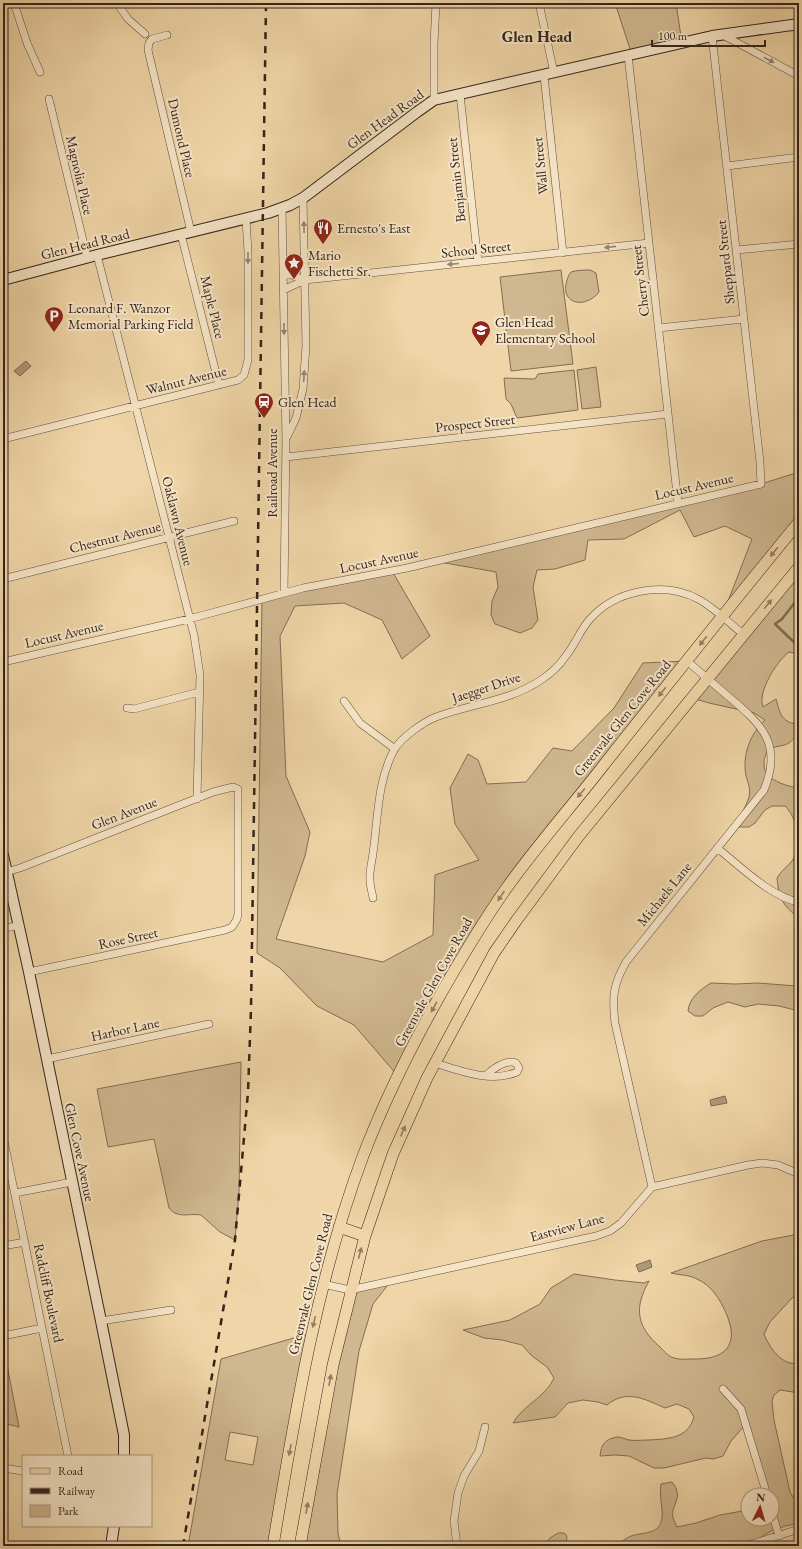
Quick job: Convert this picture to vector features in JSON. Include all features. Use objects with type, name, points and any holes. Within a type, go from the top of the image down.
[{"type":"main road","name":"Glen Head Road","points":[[3,280],[92,256],[246,219],[282,208],[303,198],[434,100],[544,76],[712,36],[799,24]]},
{"type":"main road","name":"Greenvale Glen Cove Road","points":[[272,1546],[304,1368],[323,1284],[339,1227],[364,1154],[397,1078],[420,1032],[483,922],[509,885],[552,828],[592,781],[799,522]]},
{"type":"main road","points":[[300,1546],[333,1365],[350,1290],[365,1236],[393,1154],[435,1062],[494,953],[516,921],[578,837],[799,567]]},
{"type":"main road","name":"Glen Cove Avenue","points":[[3,855],[7,891],[19,926],[29,972],[124,1435],[124,1455]]},
{"type":"main road","points":[[339,1227],[365,1236]]},
{"type":"main road","points":[[111,1546],[114,1527]]},
{"type":"street","points":[[14,3],[27,43],[40,72]]},
{"type":"street","points":[[117,3],[128,19],[145,34]]},
{"type":"street","points":[[434,100],[436,3]]},
{"type":"street","points":[[539,3],[554,73]]},
{"type":"street","name":"Dumond Place","points":[[167,35],[152,39],[149,43],[148,50],[186,233]]},
{"type":"street","points":[[723,35],[799,76]]},
{"type":"street","name":"Sheppard Street","points":[[712,36],[737,250],[760,462],[761,484]]},
{"type":"street","name":"Cherry Street","points":[[628,55],[678,503]]},
{"type":"street","name":"Wall Street","points":[[544,76],[563,253]]},
{"type":"street","name":"Benjamin Street","points":[[460,94],[478,262]]},
{"type":"street","name":"Magnolia Place","points":[[49,99],[92,256]]},
{"type":"street","points":[[727,166],[799,157]]},
{"type":"street","points":[[286,440],[296,418],[303,389],[306,346],[303,198]]},
{"type":"street","name":"Railroad Avenue","points":[[282,208],[286,440],[284,593]]},
{"type":"street","name":"Walnut Avenue","points":[[3,439],[238,380],[244,374],[247,367],[248,252],[246,219]]},
{"type":"street","name":"Maple Place","points":[[186,233],[219,385]]},
{"type":"street","name":"School Street","points":[[284,290],[305,280],[649,243]]},
{"type":"street","points":[[737,250],[799,244]]},
{"type":"street","name":"Oaklawn Avenue","points":[[92,256],[135,406],[194,635],[199,661],[197,799]]},
{"type":"street","name":"School Street","points":[[283,272],[305,280]]},
{"type":"street","points":[[658,328],[744,319]]},
{"type":"street","name":"Prospect Street","points":[[286,456],[668,414]]},
{"type":"street","name":"Locust Avenue","points":[[3,662],[189,619],[284,593],[407,568],[761,484]]},
{"type":"street","name":"Chestnut Avenue","points":[[3,579],[234,521]]},
{"type":"street","name":"Jaegger Drive","points":[[373,898],[370,879],[384,774],[395,749],[418,727],[436,717],[512,694],[541,680],[552,672],[566,657],[590,619],[607,605],[624,596],[638,591],[655,589],[673,591],[698,599],[743,634]]},
{"type":"street","name":"Michaels Lane","points":[[652,1187],[615,1023],[613,992],[617,977],[626,962],[764,790],[770,775],[772,758],[768,740],[761,726],[747,712],[687,661]]},
{"type":"street","points":[[127,708],[134,709],[199,692]]},
{"type":"street","points":[[344,701],[360,723],[395,749]]},
{"type":"street","name":"Glen Avenue","points":[[6,872],[213,792],[233,787],[238,789],[238,914],[232,927]]},
{"type":"street","points":[[717,848],[757,880],[779,895],[799,902]]},
{"type":"street","points":[[3,928],[19,926]]},
{"type":"street","name":"Rose Street","points":[[29,972],[190,939],[232,927]]},
{"type":"street","name":"Harbor Lane","points":[[47,1059],[209,1024]]},
{"type":"street","points":[[435,1062],[468,1073],[486,1075]]},
{"type":"street","name":"Radcliff Boulevard","points":[[3,1136],[5,1158],[15,1193],[68,1455]]},
{"type":"street","points":[[652,1187],[762,1163],[778,1165],[799,1174]]},
{"type":"street","points":[[15,1193],[72,1182]]},
{"type":"street","name":"Eastview Lane","points":[[323,1284],[350,1290],[596,1236],[610,1231],[621,1223],[652,1187]]},
{"type":"street","points":[[3,1246],[25,1242]]},
{"type":"street","points":[[101,1321],[171,1310]]},
{"type":"street","points":[[3,1336],[42,1328]]},
{"type":"street","points":[[723,1389],[741,1409],[765,1487]]},
{"type":"street","points":[[457,1546],[454,1520],[458,1493],[464,1476],[479,1451],[485,1427]]},
{"type":"street","points":[[3,1468],[22,1471]]},
{"type":"street","points":[[776,1527],[779,1536]]},
{"type":"street","points":[[746,1546],[799,1530]]},
{"type":"green space","points":[[615,3],[676,3],[682,43],[632,55]]},
{"type":"green space","points":[[561,270],[573,364],[511,371],[500,277]]},
{"type":"green space","points":[[590,270],[596,273],[599,292],[587,301],[575,302],[567,295],[567,280],[571,272]]},
{"type":"green space","points":[[596,367],[601,407],[582,409],[577,370]]},
{"type":"green space","points":[[574,370],[578,410],[517,418],[511,404],[506,399],[504,378],[535,379],[538,374]]},
{"type":"green space","points":[[799,472],[799,522],[722,617],[752,539],[725,526],[694,537],[680,510],[624,539],[588,540],[585,560],[555,569],[537,570],[533,587],[538,620],[532,628],[520,633],[495,624],[491,615],[492,601],[498,587],[496,572],[434,561],[761,484]]},
{"type":"green space","points":[[799,567],[799,654],[789,652],[779,662],[765,685],[762,701],[763,707],[776,699],[780,713],[784,719],[797,724],[799,722],[799,736],[787,744],[770,749],[766,755],[764,763],[767,774],[771,778],[782,784],[799,788],[799,918],[782,901],[777,878],[792,861],[797,848],[798,840],[796,825],[789,811],[785,806],[772,806],[765,810],[755,823],[749,827],[734,827],[750,794],[745,768],[748,745],[755,732],[765,720],[754,713],[692,698]]},
{"type":"green space","points":[[392,571],[430,636],[402,659],[382,620],[344,603],[295,606],[280,636],[286,776],[310,832],[305,856],[276,939],[383,962],[433,935],[435,875],[479,860],[455,824],[450,788],[468,754],[478,760],[487,784],[526,782],[553,748],[572,751],[614,708],[643,663],[687,661],[509,885],[398,1076],[354,1025],[317,1006],[280,968],[257,953],[262,599]]},
{"type":"green space","points":[[711,983],[758,983],[796,986],[799,987],[799,1011],[779,1006],[758,1004],[745,1007],[728,1002],[713,1008],[703,1016],[695,1016],[688,1011],[689,1006],[693,998]]},
{"type":"green space","points":[[241,1062],[239,1192],[235,1240],[220,1232],[201,1215],[180,1215],[169,1208],[154,1139],[108,1147],[97,1089]]},
{"type":"green space","points":[[799,1234],[799,1296],[793,1297],[770,1322],[764,1334],[769,1345],[777,1355],[787,1362],[799,1363],[799,1393],[780,1390],[774,1395],[772,1401],[774,1420],[790,1492],[799,1507],[799,1524],[773,1530],[761,1537],[751,1546],[615,1546],[631,1536],[650,1532],[658,1527],[662,1518],[660,1493],[661,1484],[672,1482],[677,1493],[673,1509],[673,1518],[677,1527],[696,1523],[720,1515],[740,1511],[740,1527],[780,1527],[780,1487],[764,1487],[745,1425],[731,1441],[723,1456],[713,1459],[706,1458],[664,1468],[654,1468],[629,1456],[600,1456],[604,1443],[609,1439],[617,1437],[629,1440],[669,1438],[682,1434],[687,1430],[694,1417],[689,1409],[677,1404],[665,1408],[650,1401],[636,1397],[621,1397],[607,1405],[583,1400],[568,1403],[555,1417],[513,1423],[522,1411],[546,1391],[554,1378],[547,1367],[532,1356],[522,1345],[502,1340],[484,1338],[463,1330],[510,1320],[540,1304],[551,1288],[574,1274],[644,1283],[649,1281],[641,1300],[640,1308],[642,1324],[646,1332],[667,1354],[674,1358],[704,1359],[714,1357],[727,1348],[730,1342],[730,1324],[724,1308],[707,1285],[691,1277],[671,1273],[762,1241]]},
{"type":"green space","points":[[391,1281],[373,1304],[359,1351],[337,1494],[338,1533],[341,1546],[300,1546],[350,1290]]},
{"type":"green space","points":[[311,1333],[272,1546],[188,1546],[221,1359]],"holes":[[[230,1432],[258,1437],[253,1465],[225,1460]]]},
{"type":"green space","points":[[3,1344],[19,1427],[3,1423]]},
{"type":"green space","points":[[558,1533],[564,1533],[567,1536],[566,1546],[544,1546],[550,1538]]},
{"type":"shaded area","points":[[26,361],[31,366],[20,376],[14,371]]},
{"type":"shaded area","points":[[725,1096],[727,1103],[711,1106],[710,1100]]},
{"type":"shaded area","points":[[650,1260],[652,1267],[639,1272],[636,1265]]},
{"type":"waterway","points":[[799,597],[782,619],[775,624],[799,647]]},
{"type":"railway","points":[[183,1546],[235,1240],[248,1092],[251,1009],[266,3]]},
{"type":"place","name":"Ernesto's East","points":[[323,245]]},
{"type":"place","name":"Mario Fischetti Sr.","points":[[294,280]]},
{"type":"place","name":"Leonard F. Wanzor Memorial Parking Field","points":[[54,333]]},
{"type":"place","name":"Glen Head Elementary School","points":[[481,347]]},
{"type":"place","name":"Glen Head","points":[[264,419]]},
{"type":"district","name":"Glen Head","points":[[537,36]]}]
